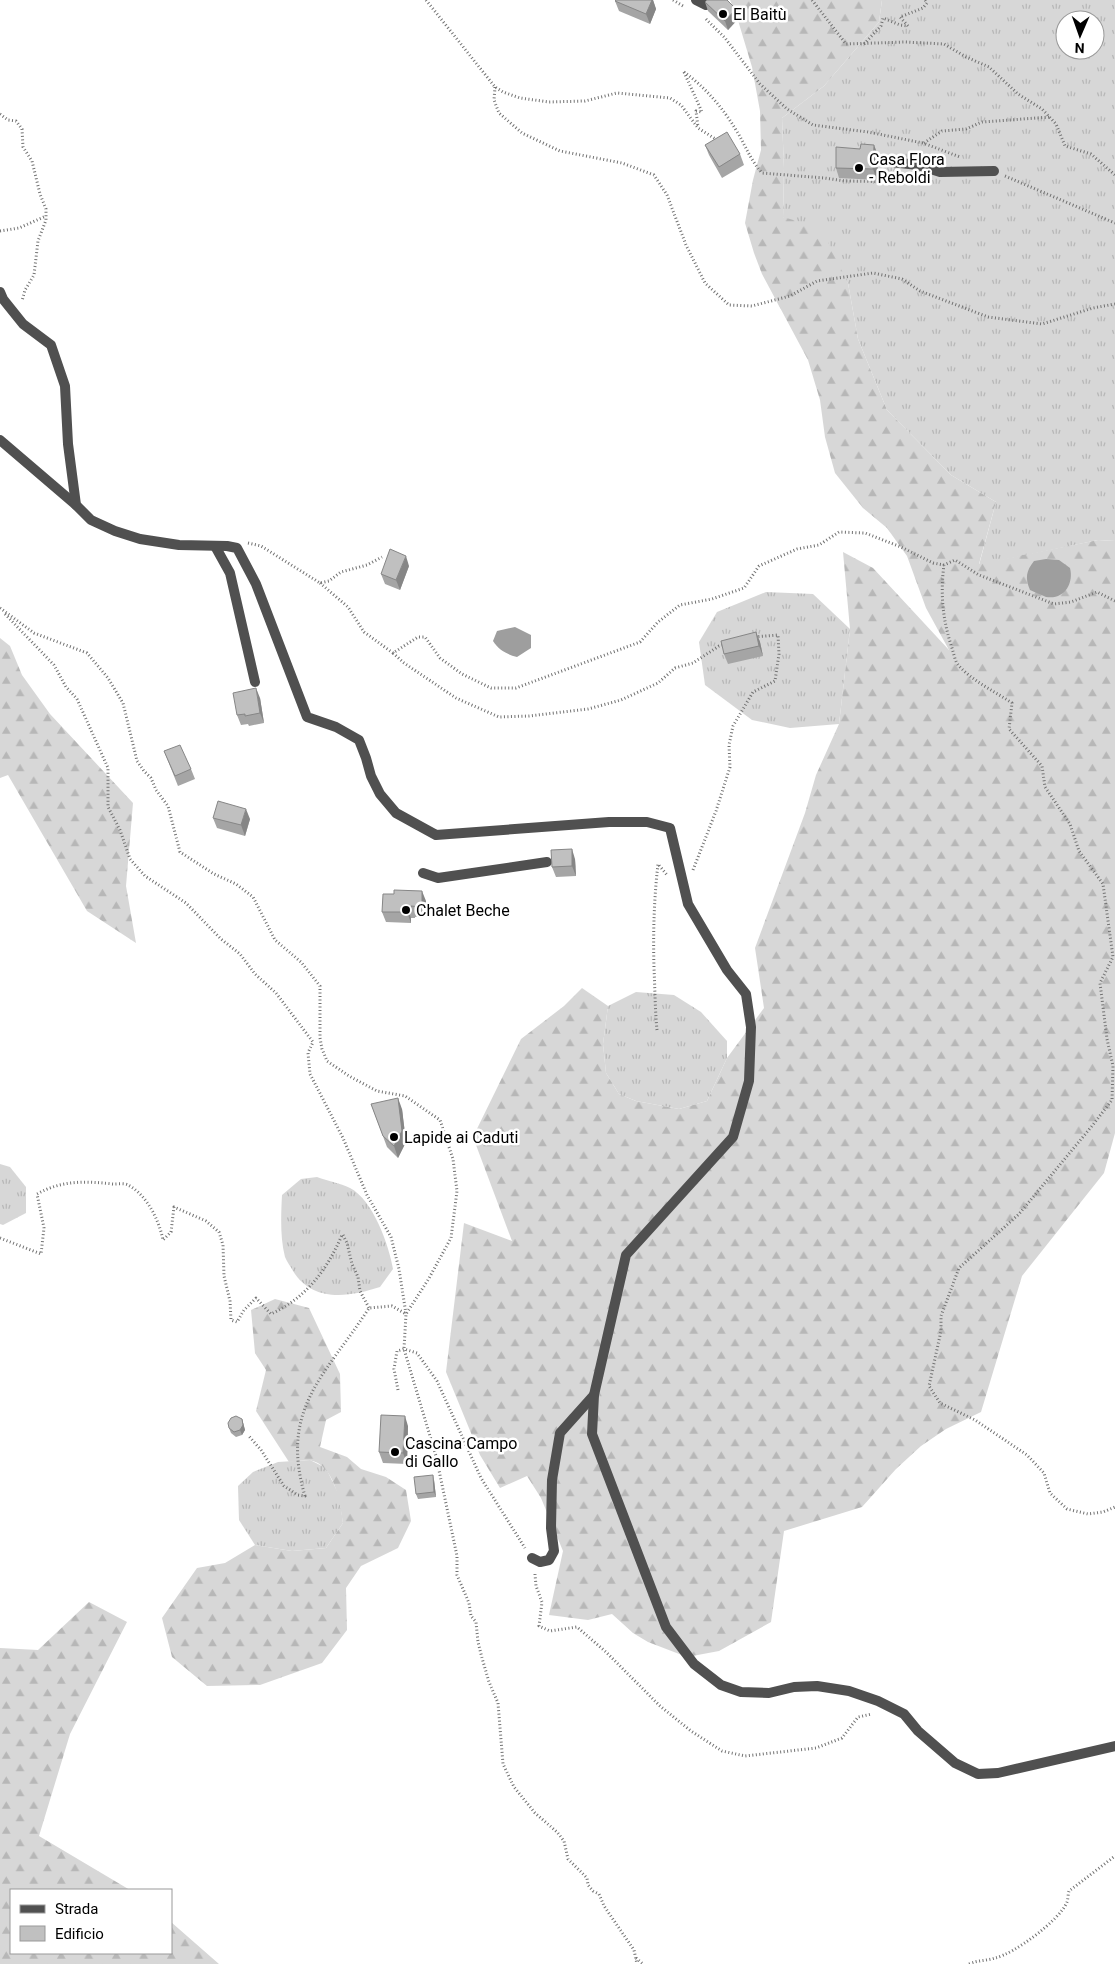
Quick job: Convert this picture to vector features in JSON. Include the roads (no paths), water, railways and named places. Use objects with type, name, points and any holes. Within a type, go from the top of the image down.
[{"type":"street","points":[[696,0],[706,5]]},
{"type":"street","points":[[891,162],[940,172],[994,171]]},
{"type":"street","points":[[0,292],[3,299],[23,324],[51,345],[65,386],[68,444],[76,505]]},
{"type":"street","points":[[0,440],[91,520],[115,531],[140,539],[179,545],[237,548],[256,584],[307,717],[336,727],[359,740],[371,776],[380,794],[396,813],[436,835],[609,822],[647,822],[670,828],[688,904],[727,970],[746,994],[751,1027],[749,1081],[733,1137],[626,1255],[594,1395],[592,1434],[666,1627],[694,1664],[721,1685],[740,1692],[769,1693],[794,1687],[817,1686],[849,1691],[878,1701],[904,1714],[918,1731],[955,1763],[978,1774],[998,1773],[1115,1746]]},
{"type":"street","points":[[215,546],[230,573],[254,682]]},
{"type":"street","points":[[423,873],[438,878],[548,862]]},
{"type":"street","points":[[532,1558],[540,1562],[548,1560],[554,1551],[551,1528],[552,1480],[560,1433],[594,1395]]},
{"type":"place","name":"El Baitù","points":[[723,14]]},
{"type":"place","name":"Casa Flora - Reboldi","points":[[859,168]]},
{"type":"place","name":"Chalet Beche","points":[[406,910]]},
{"type":"place","name":"Lapide ai Caduti","points":[[394,1137]]},
{"type":"place","name":"Cascina Campo di Gallo","points":[[395,1452]]}]
